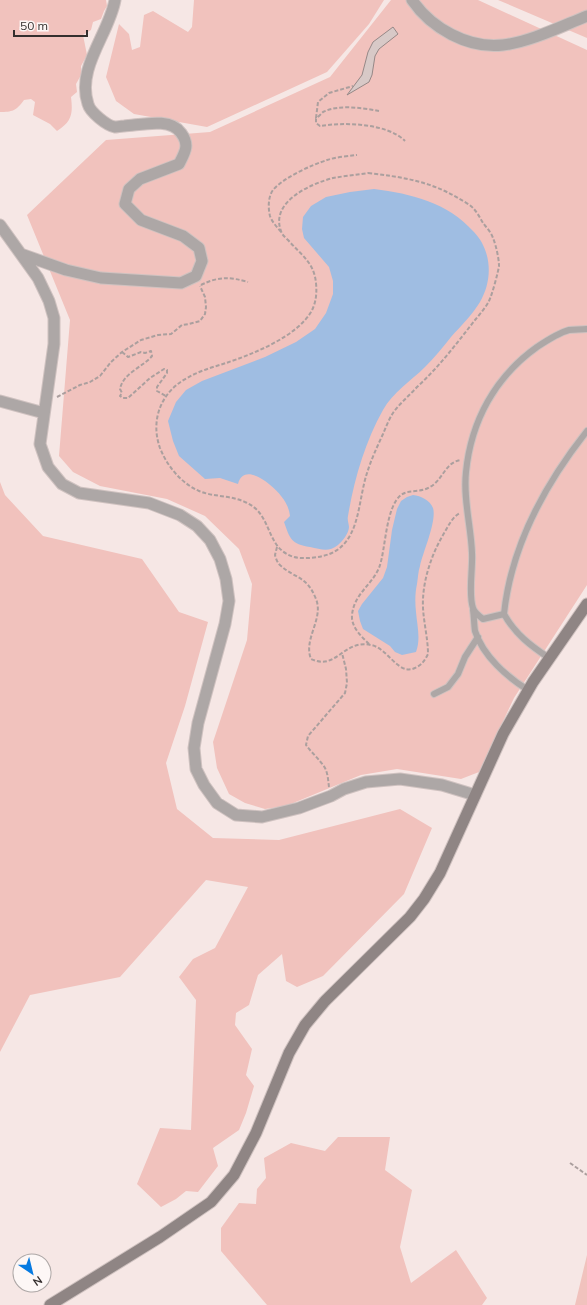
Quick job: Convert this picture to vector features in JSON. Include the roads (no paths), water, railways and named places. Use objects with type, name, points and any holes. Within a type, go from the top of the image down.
[{"type":"main road","points":[[50,1305],[160,1237],[211,1202],[234,1175],[256,1133],[289,1053],[305,1025],[325,1001],[410,917],[424,899],[440,873],[503,734],[528,690],[587,604]]},
{"type":"street","points":[[21,254],[66,270],[101,278],[181,283],[196,276],[202,261],[200,248],[183,236],[141,220],[125,204],[128,189],[140,179],[179,164],[186,150],[185,138],[177,128],[162,123],[114,127],[98,117],[88,105],[85,83],[94,52],[113,11],[115,0]]},
{"type":"street","points":[[412,0],[423,14],[437,26],[456,36],[480,44],[503,45],[533,37],[587,16]]},
{"type":"street","points":[[0,225],[38,278],[49,301],[54,318],[54,344],[40,444],[48,467],[62,484],[79,493],[149,503],[180,514],[197,526],[210,540],[220,559],[226,579],[229,601],[225,624],[198,723],[194,748],[196,769],[204,785],[217,803],[236,815],[262,817],[299,808],[331,796],[344,789],[366,782],[400,779],[442,785],[475,795]]},
{"type":"street","points":[[0,402],[44,412]]},
{"type":"lane","points":[[528,690],[511,678],[496,664],[483,648],[475,631],[472,596],[472,554],[465,491],[469,448],[477,422],[488,400],[503,378],[524,357],[546,341],[568,330],[587,329]]},
{"type":"lane","points":[[549,658],[531,646],[510,624],[504,614],[506,596],[513,567],[525,535],[545,493],[567,458],[587,431]]},
{"type":"lane","points":[[473,608],[483,619],[504,614]]},
{"type":"lane","points":[[434,694],[448,687],[453,681],[458,674],[465,657],[478,637]]},
{"type":"water","points":[[374,189],[428,201],[452,213],[464,222],[480,240],[487,257],[489,275],[484,293],[474,311],[432,360],[397,392],[383,410],[371,435],[357,475],[350,502],[348,532],[338,545],[328,550],[304,546],[292,540],[284,522],[290,516],[287,505],[272,486],[259,477],[246,475],[241,477],[238,484],[220,478],[205,479],[179,456],[173,441],[168,421],[176,402],[186,390],[202,381],[265,357],[296,342],[315,329],[326,313],[333,294],[333,281],[329,267],[304,238],[302,229],[303,217],[311,206],[326,197]]},
{"type":"water","points":[[413,495],[422,497],[432,505],[434,514],[419,568],[416,591],[415,605],[418,637],[416,652],[402,655],[395,652],[390,646],[363,629],[358,611],[383,578],[387,567],[392,530],[397,509],[401,501]]}]
